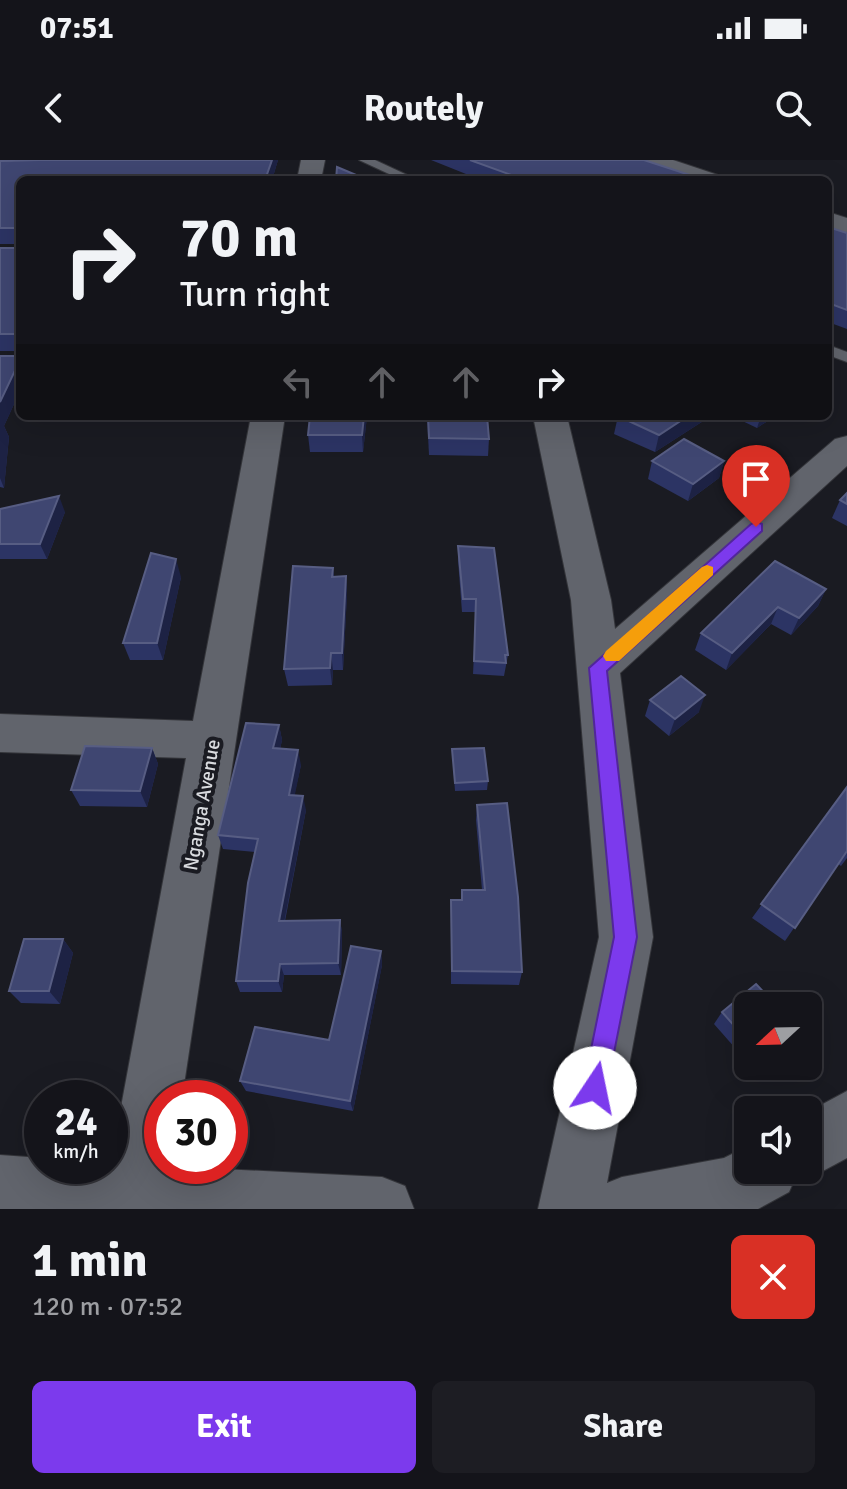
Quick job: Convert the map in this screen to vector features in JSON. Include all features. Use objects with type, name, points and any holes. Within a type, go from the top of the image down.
[{"type":"street","points":[[650,160],[697,176]]},
{"type":"street","name":"Nganga Avenue","points":[[135,1194],[267,420]]},
{"type":"street","points":[[551,420],[591,600],[626,937],[570,1209]]},
{"type":"street","points":[[598,668],[847,447]]},
{"type":"street","points":[[0,733],[213,740]]},
{"type":"street","points":[[822,1139],[847,1122]]},
{"type":"street","points":[[0,1187],[382,1209]]},
{"type":"street","points":[[622,1209],[746,1189]]},
{"type":"lane","points":[[365,160],[403,176]]},
{"type":"building","points":[[272,160],[266,176],[16,176],[16,228],[0,228],[0,161]]},
{"type":"building","points":[[470,160],[644,160],[693,176],[514,176]]},
{"type":"building","points":[[337,167],[358,176],[336,176]]},
{"type":"building","points":[[832,228],[847,233],[847,310],[832,306]]},
{"type":"building","points":[[0,248],[16,248],[16,334],[0,334]]},
{"type":"building","points":[[0,356],[16,356],[16,368],[0,402]]},
{"type":"building","points":[[310,420],[364,420],[362,435],[308,435]]},
{"type":"building","points":[[428,420],[487,420],[489,439],[429,438]]},
{"type":"building","points":[[627,420],[682,420],[659,435]]},
{"type":"building","points":[[684,439],[724,461],[693,484],[652,461]]},
{"type":"building","points":[[59,496],[40,544],[0,544],[0,509]]},
{"type":"building","points":[[458,546],[494,548],[508,655],[505,655],[506,663],[474,661],[476,599],[463,599]]},
{"type":"building","points":[[151,553],[176,559],[157,643],[123,643]]},
{"type":"building","points":[[775,561],[826,589],[799,618],[778,607],[732,653],[701,633]]},
{"type":"building","points":[[293,566],[333,568],[332,577],[346,576],[342,653],[331,653],[330,668],[284,669]]},
{"type":"building","points":[[681,676],[705,695],[675,719],[650,700]]},
{"type":"building","points":[[246,723],[279,725],[273,748],[298,750],[289,795],[303,796],[279,921],[340,920],[338,963],[280,964],[278,981],[236,981],[248,883],[258,839],[218,835]]},
{"type":"building","points":[[85,746],[152,748],[140,791],[71,790]]},
{"type":"building","points":[[484,748],[488,781],[455,783],[452,749]]},
{"type":"building","points":[[847,787],[847,851],[795,928],[761,904]]},
{"type":"building","points":[[507,803],[518,897],[522,972],[452,971],[451,900],[462,900],[462,890],[485,890],[477,805]]},
{"type":"building","points":[[24,939],[63,939],[49,991],[9,991]]},
{"type":"building","points":[[351,946],[381,951],[350,1101],[240,1080],[255,1027],[329,1040]]},
{"type":"building","points":[[756,984],[764,992],[746,992]]},
{"type":"building","points":[[734,1002],[734,1026],[722,1012]]},
{"type":"slow traffic","points":[[612,656],[707,571]]},
{"type":"route","points":[[595,1088],[626,937],[598,668],[756,527]]}]
